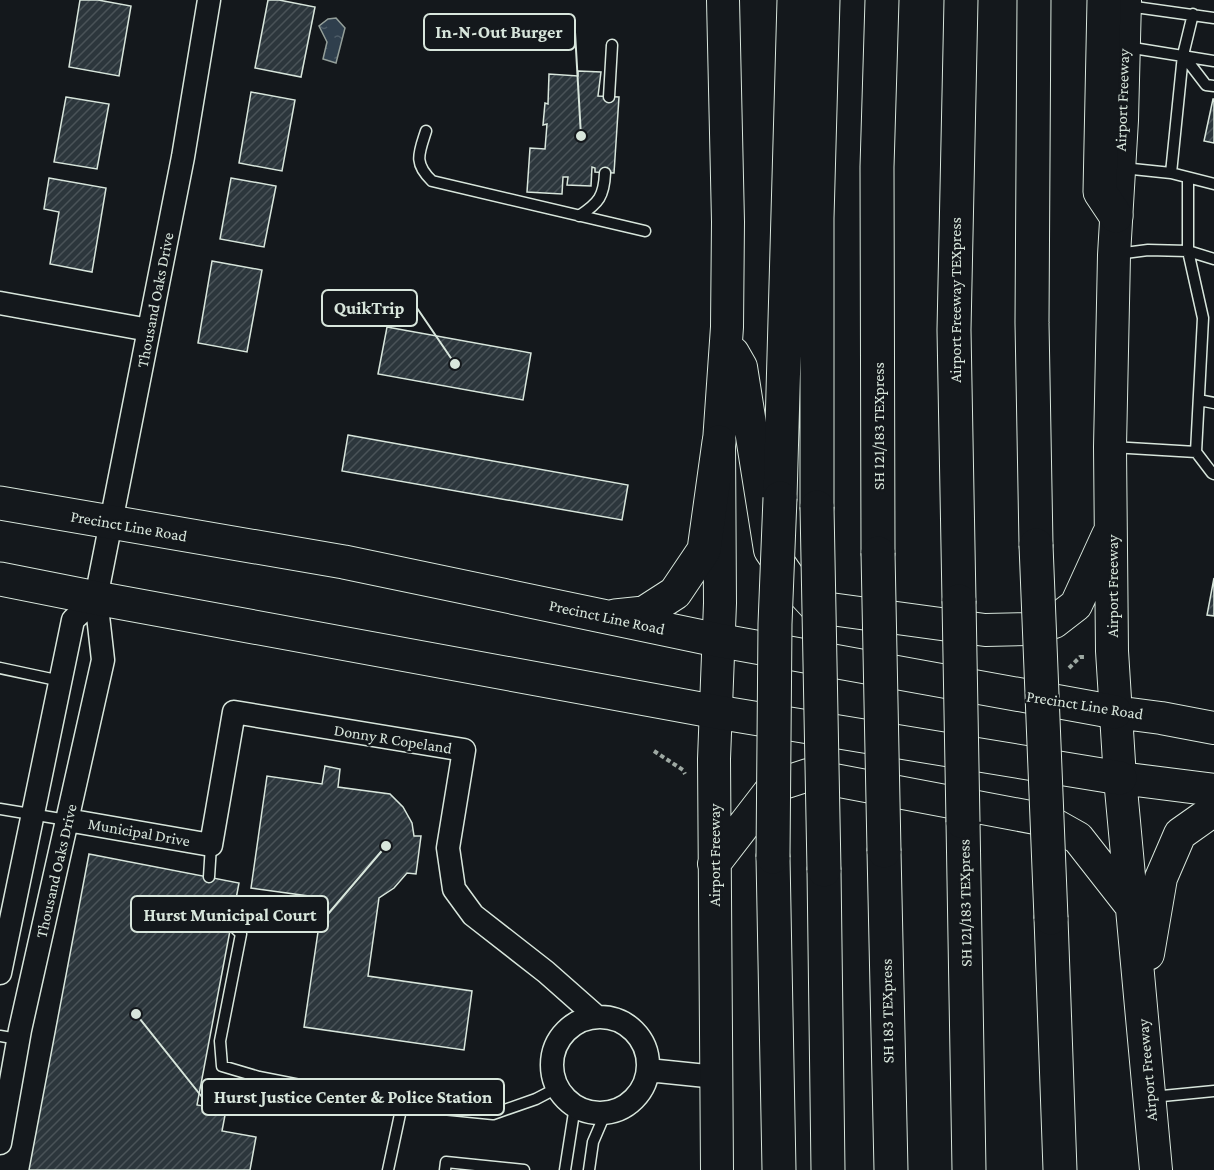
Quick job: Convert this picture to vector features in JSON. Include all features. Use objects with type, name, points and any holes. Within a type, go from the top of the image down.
[{"type":"main road","name":"Airport Freeway","points":[[717,1170],[714,759],[720,603],[719,442],[727,342],[728,222],[723,0]]},
{"type":"main road","points":[[779,1170],[773,857],[775,624],[794,0]]},
{"type":"main road","points":[[823,0],[817,230],[817,507],[828,1170]]},
{"type":"main road","name":"SH 121/183 TEXpress","points":[[882,0],[878,167],[878,553],[884,851]]},
{"type":"main road","name":"Airport Freeway TEXpress","points":[[959,601],[954,330],[961,0]]},
{"type":"main road","points":[[1034,0],[1032,323],[1036,545],[1060,1170]]},
{"type":"main road","name":"Airport Freeway","points":[[1118,2],[1124,47],[1114,255],[1110,447],[1112,651],[1120,778],[1156,1170]]},
{"type":"main road","points":[[1116,216],[1100,192],[1118,2]]},
{"type":"main road","points":[[727,342],[741,367],[770,550],[790,579],[816,607],[985,630],[1028,629],[1054,622],[1076,605],[1112,529]]},
{"type":"main road","points":[[608,617],[644,613],[675,593],[704,550],[719,442]]},
{"type":"main road","name":"Precinct Line Road","points":[[0,503],[344,562],[717,640],[1214,728]]},
{"type":"main road","points":[[0,579],[717,712],[1120,778],[1214,790]]},
{"type":"main road","name":"SH 121/183 TEXpress","points":[[959,601],[969,1170]]},
{"type":"main road","points":[[714,864],[774,786],[808,775],[1046,820],[1078,838],[1132,907]]},
{"type":"main road","points":[[1141,999],[1161,878],[1182,832],[1214,810]]},
{"type":"main road","name":"SH 183 TEXpress","points":[[884,851],[891,1170]]},
{"type":"street","name":"Thousand Oaks Drive","points":[[0,1143],[9,1038],[67,820],[103,660],[96,598],[183,156],[210,0]]},
{"type":"street","points":[[0,303],[149,330]]},
{"type":"street","name":"Thousand Oaks Drive","points":[[0,973],[73,620],[96,598]]},
{"type":"street","name":"Donny R Copeland","points":[[211,845],[234,712],[464,750],[448,848],[454,889],[473,915],[546,972],[597,1017],[613,1019],[628,1026],[640,1038],[647,1053],[648,1070]]},
{"type":"street","name":"Municipal Drive","points":[[67,820],[211,845]]},
{"type":"street","points":[[597,1017],[581,1021],[568,1030],[558,1042],[552,1057],[557,1088],[566,1100],[575,1106],[591,1113],[605,1114],[630,1104],[645,1083],[648,1070],[716,1077]]},
{"type":"lane","points":[[1118,2],[1214,18]]},
{"type":"lane","points":[[1171,173],[1183,55],[1193,14]]},
{"type":"lane","points":[[609,97],[612,45]]},
{"type":"lane","points":[[1124,47],[1214,61]]},
{"type":"lane","points":[[1183,55],[1206,85],[1214,86]]},
{"type":"lane","points":[[426,131],[418,156],[421,171],[432,181],[645,231]]},
{"type":"lane","points":[[1119,168],[1171,173],[1214,184]]},
{"type":"lane","points":[[579,216],[595,205],[604,189],[605,173]]},
{"type":"lane","points":[[1188,178],[1188,251],[1203,318],[1196,452],[1214,474]]},
{"type":"lane","points":[[1114,255],[1148,250],[1188,251],[1214,259]]},
{"type":"lane","points":[[1199,400],[1214,403]]},
{"type":"lane","points":[[1110,447],[1196,452]]},
{"type":"lane","points":[[0,669],[61,681]]},
{"type":"lane","points":[[0,809],[67,820]]},
{"type":"lane","points":[[209,877],[211,845]]},
{"type":"lane","points":[[231,924],[242,934],[220,1041],[222,1066],[260,1077],[402,1105],[493,1114],[536,1099],[557,1088]]},
{"type":"lane","points":[[1149,1097],[1214,1091]]},
{"type":"lane","points":[[388,1170],[402,1105]]},
{"type":"lane","points":[[565,1170],[575,1106]]},
{"type":"lane","points":[[589,1170],[593,1142],[605,1114]]},
{"type":"lane","points":[[445,1170],[446,1162],[524,1170]]},
{"type":"water","points":[[336,18],[345,28],[336,63],[323,59],[327,42],[319,26],[328,19]]},
{"type":"building","points":[[80,0],[98,0],[131,6],[119,76],[69,67]]},
{"type":"building","points":[[268,0],[315,7],[301,77],[255,68]]},
{"type":"building","points":[[578,71],[601,72],[598,96],[619,97],[614,173],[595,172],[595,168],[592,167],[591,186],[567,185],[568,177],[563,177],[562,194],[527,192],[530,148],[545,149],[547,124],[543,125],[545,103],[548,104],[549,74],[578,76]]},
{"type":"building","points":[[251,92],[295,100],[282,171],[239,163]]},
{"type":"building","points":[[66,97],[109,104],[97,169],[54,162]]},
{"type":"building","points":[[1214,99],[1214,143],[1204,141]]},
{"type":"building","points":[[49,178],[106,188],[92,272],[50,264],[59,212],[44,209]]},
{"type":"building","points":[[231,178],[276,186],[264,247],[220,239]]},
{"type":"building","points":[[212,261],[262,270],[247,352],[198,343]]},
{"type":"building","points":[[387,327],[531,353],[523,400],[378,374]]},
{"type":"building","points":[[348,435],[628,485],[622,520],[342,471]]},
{"type":"building","points":[[1214,578],[1214,616],[1207,615]]},
{"type":"building","points":[[325,766],[340,769],[338,787],[390,794],[403,807],[412,823],[414,836],[421,836],[416,874],[407,873],[394,888],[379,898],[368,976],[472,991],[464,1050],[304,1027],[323,898],[251,888],[267,776],[322,784]]},
{"type":"building","points":[[89,854],[239,883],[197,1105],[226,1110],[222,1131],[256,1137],[250,1170],[29,1170]]},
{"type":"place","name":"In-N-Out Burger","points":[[581,136]]},
{"type":"place","name":"QuikTrip","points":[[455,364]]},
{"type":"place","name":"Hurst Municipal Court","points":[[386,846]]},
{"type":"place","name":"Hurst Justice Center & Police Station","points":[[136,1014]]}]
